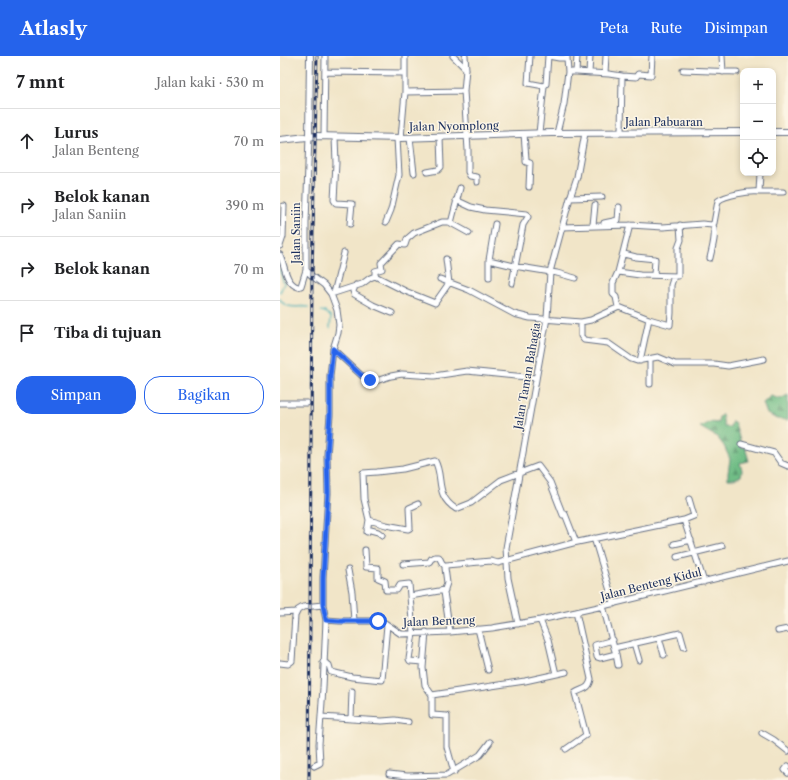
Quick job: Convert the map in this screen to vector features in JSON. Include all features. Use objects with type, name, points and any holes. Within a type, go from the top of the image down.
[{"type":"street","points":[[309,136],[310,56]]},
{"type":"street","points":[[324,136],[325,56]]},
{"type":"street","points":[[386,222],[391,210],[399,175],[399,138],[405,92],[405,56]]},
{"type":"street","points":[[453,56],[466,69]]},
{"type":"street","points":[[465,56],[466,69],[464,91],[468,136],[468,172],[470,176],[477,177],[477,182]]},
{"type":"street","points":[[530,56],[528,83],[544,86]]},
{"type":"street","points":[[539,133],[544,86],[546,84],[548,56],[559,58],[567,57],[568,72],[564,104],[556,133]]},
{"type":"street","points":[[576,72],[577,56]]},
{"type":"street","points":[[589,73],[590,56]]},
{"type":"street","points":[[605,74],[606,56]]},
{"type":"street","points":[[568,72],[636,77],[638,74],[651,75],[652,56]]},
{"type":"street","points":[[722,56],[723,72]]},
{"type":"street","points":[[683,70],[737,72]]},
{"type":"street","points":[[324,72],[404,73]]},
{"type":"street","points":[[621,132],[622,76]]},
{"type":"street","points":[[405,92],[464,91]]},
{"type":"street","name":"Jalan Pabuaran","points":[[585,134],[621,132],[740,132]]},
{"type":"street","points":[[776,132],[788,132]]},
{"type":"street","name":"Jalan Nyomplong","points":[[280,140],[309,136],[410,138],[539,133],[585,134]]},
{"type":"street","points":[[524,134],[526,162],[530,163],[529,187]]},
{"type":"street","name":"Jalan Taman Bahagia","points":[[518,624],[510,594],[506,548],[547,318],[550,272],[577,177],[585,134]]},
{"type":"street","name":"Jalan Saniin","points":[[309,136],[306,270],[332,293],[337,310],[339,325],[333,349],[330,376],[330,415],[327,455],[328,493],[324,549],[323,605]]},
{"type":"street","points":[[335,137],[336,163],[334,200],[336,203],[352,204],[350,224]]},
{"type":"street","points":[[426,172],[440,169],[440,137]]},
{"type":"street","points":[[410,138],[414,173]]},
{"type":"street","points":[[758,192],[760,176]]},
{"type":"street","points":[[451,223],[460,188]]},
{"type":"street","points":[[710,258],[714,240],[713,225],[717,202],[719,200],[749,192],[783,192]]},
{"type":"street","points":[[570,198],[602,197]]},
{"type":"street","points":[[456,200],[471,207],[485,210],[527,214],[528,217],[523,225],[514,266],[512,283]]},
{"type":"street","points":[[593,225],[595,205]]},
{"type":"street","points":[[280,246],[283,237],[284,206]]},
{"type":"street","points":[[562,226],[593,225],[618,220],[619,207]]},
{"type":"street","points":[[375,276],[375,271],[382,268],[381,263],[399,244],[405,244],[410,235],[447,221],[468,233]]},
{"type":"street","points":[[489,278],[489,260],[495,224]]},
{"type":"street","points":[[562,226],[630,225],[663,227],[702,224],[713,225]]},
{"type":"street","points":[[618,307],[612,290],[613,283],[624,254],[630,225]]},
{"type":"street","points":[[618,272],[678,276],[678,248],[681,240],[680,225]]},
{"type":"street","points":[[332,293],[344,253]]},
{"type":"street","points":[[280,254],[288,278],[292,285],[298,287],[301,286],[306,270]]},
{"type":"street","points":[[624,254],[655,259],[654,275]]},
{"type":"street","points":[[375,276],[405,291],[435,303],[449,283],[446,259]]},
{"type":"street","points":[[489,260],[575,278]]},
{"type":"street","points":[[332,293],[364,283],[375,276]]},
{"type":"street","points":[[440,279],[469,290],[514,314],[530,318],[547,318],[581,322],[591,320],[618,307],[649,319],[671,325],[671,286],[674,276]]},
{"type":"street","points":[[356,285],[353,291],[354,294],[373,305],[392,312]]},
{"type":"street","points":[[640,361],[649,319]]},
{"type":"street","points":[[581,322],[581,336],[584,340],[608,343],[631,359],[640,361],[659,357],[675,364],[714,364],[728,366],[764,359]]},
{"type":"street","points":[[333,349],[357,372],[370,380],[376,381],[402,374],[434,376],[467,371],[536,378]]},
{"type":"street","points":[[650,359],[650,384]]},
{"type":"street","points":[[280,403],[307,403]]},
{"type":"street","points":[[741,444],[774,453],[781,463],[788,466]]},
{"type":"street","points":[[382,535],[378,532],[367,531],[369,520],[364,499],[363,473],[403,469],[436,462],[442,493],[456,509],[470,503],[501,480],[537,466],[539,467],[550,482],[563,515],[565,514],[570,524],[576,542]]},
{"type":"street","points":[[445,566],[466,562],[491,561],[498,563],[576,542],[684,520],[694,516],[690,499]]},
{"type":"street","points":[[369,520],[386,526],[408,529],[410,528],[409,508],[418,504]]},
{"type":"street","points":[[684,520],[704,582]]},
{"type":"street","points":[[594,538],[614,604]]},
{"type":"street","points":[[674,544],[691,540]]},
{"type":"street","points":[[677,557],[722,546]]},
{"type":"street","points":[[365,550],[366,567],[378,568],[378,578],[385,581],[386,590],[397,590],[400,585],[408,584],[413,633],[409,660],[423,662]]},
{"type":"street","points":[[402,564],[429,562],[431,559],[439,557],[445,566],[447,583],[445,590],[450,632]]},
{"type":"street","name":"Jalan Benteng Kidul","points":[[518,624],[614,604],[788,561]]},
{"type":"street","points":[[348,570],[352,592],[354,621]]},
{"type":"street","points":[[410,596],[445,590]]},
{"type":"street","points":[[280,613],[296,612],[303,607],[323,605],[326,620],[319,744],[320,763],[314,766]]},
{"type":"street","points":[[602,606],[618,665]]},
{"type":"street","points":[[280,663],[288,664],[292,661],[296,612]]},
{"type":"street","points":[[566,749],[586,734],[574,694],[587,688],[590,685],[591,679],[576,612]]},
{"type":"street","name":"Jalan Benteng","points":[[326,620],[382,621],[399,633],[450,632],[518,624]]},
{"type":"street","points":[[540,620],[548,640],[556,674]]},
{"type":"street","points":[[323,662],[329,665],[331,672],[352,677],[382,680],[387,624]]},
{"type":"street","points":[[478,629],[488,670]]},
{"type":"street","points":[[778,632],[788,629]]},
{"type":"street","points":[[426,632],[423,662],[425,685],[432,695],[432,715],[446,715],[447,717],[447,747],[454,772]]},
{"type":"street","points":[[614,648],[680,633],[684,647]]},
{"type":"street","points":[[659,638],[664,655]]},
{"type":"street","points":[[612,640],[597,644],[595,647],[598,658],[616,654]]},
{"type":"street","points":[[634,643],[639,660]]},
{"type":"street","points":[[432,695],[517,682],[566,672]]},
{"type":"street","points":[[350,719],[352,691]]},
{"type":"street","points":[[321,717],[382,721],[395,720],[408,722]]},
{"type":"street","points":[[762,733],[788,751]]},
{"type":"street","points":[[389,774],[407,776],[447,775],[480,756],[490,742]]},
{"type":"street","points":[[788,766],[785,770],[788,773]]},
{"type":"green space","points":[[788,395],[788,420],[778,419],[767,414],[763,403],[771,396],[780,399]]},
{"type":"green space","points":[[722,414],[724,427],[730,427],[732,421],[735,423],[742,448],[745,447],[749,461],[740,463],[742,470],[741,476],[734,479],[728,479],[730,459],[724,446],[717,437],[700,427],[710,422],[718,423],[719,417]]},
{"type":"waterway","points":[[280,269],[284,284],[280,292]]},
{"type":"waterway","points":[[280,299],[283,303],[292,307],[308,307]]},
{"type":"waterway","points":[[321,311],[325,312],[331,317],[330,328]]},
{"type":"railway","points":[[309,780],[312,276],[317,56]]},
{"type":"route","points":[[370,380],[361,375],[333,349],[330,376],[330,415],[327,455],[328,493],[324,549],[323,605],[326,620],[378,621]]}]
